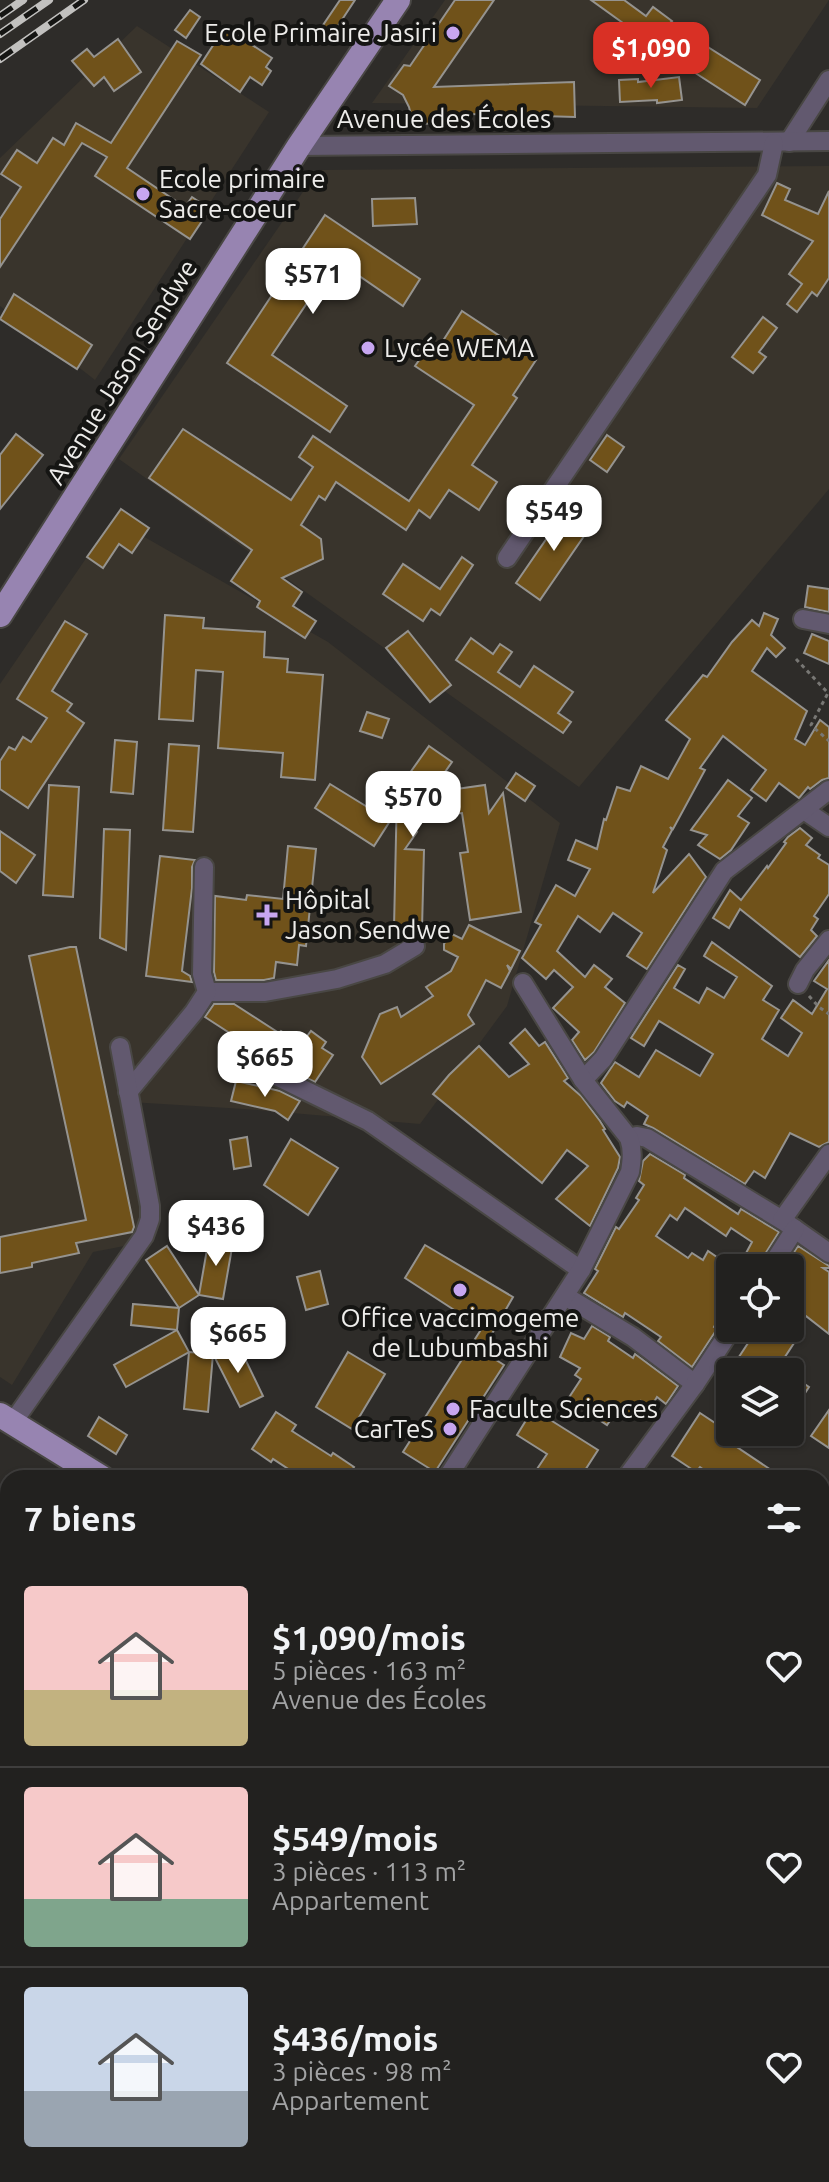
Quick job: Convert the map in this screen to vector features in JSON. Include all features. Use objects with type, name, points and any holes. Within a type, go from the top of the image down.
[{"type":"main road","name":"Avenue Jason Sendwe","points":[[0,615],[299,146],[398,0]]},
{"type":"main road","points":[[6,1418],[89,1470]]},
{"type":"street","points":[[507,558],[767,175],[782,142],[829,80]]},
{"type":"street","name":"Avenue des Écoles","points":[[299,146],[829,141]]},
{"type":"street","points":[[803,619],[829,624]]},
{"type":"street","points":[[583,1080],[603,1059],[724,871],[829,790]]},
{"type":"street","points":[[804,810],[829,827]]},
{"type":"street","points":[[128,1092],[207,992],[202,974],[204,867]]},
{"type":"street","points":[[798,984],[829,940]]},
{"type":"street","points":[[207,992],[265,992],[337,979],[385,964],[415,946]]},
{"type":"street","points":[[452,1470],[581,1270],[630,1172],[632,1148],[629,1138],[583,1080],[523,983]]},
{"type":"street","points":[[6,1418],[144,1236],[150,1219],[120,1047]]},
{"type":"street","points":[[270,1073],[368,1121],[581,1270]]},
{"type":"street","points":[[629,1138],[647,1138],[829,1253]]},
{"type":"street","points":[[776,1254],[788,1225],[829,1154]]},
{"type":"street","points":[[565,1296],[633,1337],[695,1384]]},
{"type":"street","points":[[637,1470],[723,1342]]},
{"type":"path","points":[[796,659],[828,693],[811,725],[829,741]]},
{"type":"path","points":[[798,984],[829,1014]]},
{"type":"shaded area","points":[[445,0],[829,0],[757,108],[372,103]]},
{"type":"shaded area","points":[[137,26],[269,112],[95,380],[0,306],[0,158]]},
{"type":"shaded area","points":[[829,166],[829,489],[579,787],[119,459],[318,170]]},
{"type":"shaded area","name":"Hôpital Jason Sendwe","points":[[113,519],[328,642],[560,823],[507,1006],[420,1124],[130,1102],[145,1242],[93,1252],[12,1385],[0,1377],[0,684]]},
{"type":"building","points":[[340,0],[355,0],[328,41],[317,34]]},
{"type":"building","name":"Ecole Primaire Jasiri","points":[[455,0],[494,0],[434,87],[574,82],[575,117],[435,113],[436,124],[413,123],[403,95],[389,86],[404,65],[410,66]]},
{"type":"building","points":[[591,0],[624,0],[646,16],[653,7],[672,21],[670,23],[760,80],[745,105]]},
{"type":"building","points":[[190,10],[200,17],[186,38],[175,30]]},
{"type":"building","points":[[225,27],[272,58],[266,67],[271,71],[262,85],[250,77],[240,92],[201,64]]},
{"type":"building","points":[[118,39],[141,72],[114,91],[104,77],[94,86],[72,61],[87,49],[94,57]]},
{"type":"building","points":[[177,41],[201,55],[127,168],[185,207],[192,197],[210,209],[190,239],[95,176],[107,157],[82,143],[0,267],[0,219],[21,187],[1,174],[17,150],[37,163],[53,138],[64,145],[76,123],[111,143]]},
{"type":"building","points":[[679,77],[682,100],[620,102],[619,80],[638,79],[638,82]]},
{"type":"building","points":[[777,183],[790,189],[785,200],[818,214],[829,191],[829,278],[817,296],[812,292],[797,312],[787,304],[802,284],[789,274],[813,241],[762,215]]},
{"type":"building","points":[[415,198],[417,224],[373,226],[372,199]]},
{"type":"building","name":"Lycée WEMA","points":[[325,215],[420,279],[403,306],[336,260],[272,355],[347,406],[330,432],[227,363]]},
{"type":"building","points":[[14,294],[92,345],[77,369],[0,319]]},
{"type":"building","points":[[462,311],[536,360],[513,395],[517,398],[472,465],[497,482],[479,510],[449,490],[430,518],[419,510],[406,530],[336,482],[325,500],[319,496],[301,525],[321,539],[323,559],[282,578],[302,592],[293,606],[316,621],[305,638],[257,607],[260,601],[231,581],[252,550],[149,478],[183,429],[291,500],[313,467],[299,457],[313,436],[409,501],[474,405],[415,366],[432,342],[439,347]]},
{"type":"building","points":[[763,317],[777,328],[759,352],[766,357],[753,373],[732,357]]},
{"type":"building","points":[[16,434],[43,455],[0,509],[0,455]]},
{"type":"building","points":[[607,435],[624,447],[607,472],[590,460]]},
{"type":"building","points":[[569,506],[593,523],[540,600],[516,583]]},
{"type":"building","points":[[121,509],[149,528],[132,553],[119,544],[103,568],[87,557]]},
{"type":"building","points":[[462,557],[473,565],[440,615],[431,609],[423,621],[383,594],[403,564],[440,589]]},
{"type":"building","points":[[808,586],[829,589],[829,612],[805,607]]},
{"type":"building","points":[[764,613],[778,619],[771,635],[785,648],[776,657],[767,648],[752,671],[807,711],[795,739],[805,745],[820,720],[829,727],[829,778],[810,789],[808,787],[799,798],[779,783],[766,801],[751,790],[766,770],[723,736],[700,768],[705,770],[673,829],[670,827],[672,830],[663,847],[667,850],[653,893],[689,854],[706,877],[647,969],[627,956],[642,933],[613,913],[600,932],[578,916],[557,951],[585,977],[594,965],[612,979],[605,987],[625,1003],[594,1052],[585,1060],[572,1040],[579,1032],[553,1008],[573,987],[554,970],[546,979],[522,958],[541,925],[535,922],[556,885],[575,896],[590,869],[568,860],[576,840],[597,849],[604,819],[617,787],[630,791],[641,766],[668,779],[690,739],[666,720],[703,675],[707,677],[752,620],[759,626]]},
{"type":"building","points":[[165,615],[204,618],[203,628],[265,632],[264,657],[288,659],[287,672],[323,675],[315,780],[281,777],[283,753],[218,748],[223,672],[196,670],[193,721],[159,719]]},
{"type":"building","points":[[65,621],[87,634],[52,691],[72,704],[67,711],[84,723],[28,808],[0,789],[0,761],[9,747],[15,750],[23,737],[31,742],[47,718],[17,699]]},
{"type":"building","points":[[408,631],[451,685],[430,702],[386,648]]},
{"type":"building","points":[[812,634],[829,641],[829,664],[804,653]]},
{"type":"building","points":[[471,638],[493,654],[500,644],[512,652],[498,672],[520,687],[534,666],[573,692],[558,713],[571,722],[563,733],[456,660]]},
{"type":"building","points":[[367,712],[389,719],[382,738],[360,731]]},
{"type":"building","points":[[115,740],[137,742],[133,794],[111,792]]},
{"type":"building","points":[[169,744],[199,746],[193,832],[163,830]]},
{"type":"building","points":[[429,746],[452,762],[408,825],[417,832],[405,849],[424,850],[422,929],[394,928],[397,791]]},
{"type":"building","points":[[516,773],[535,786],[525,801],[506,788]]},
{"type":"building","points":[[728,780],[752,798],[738,816],[749,823],[731,850],[720,859],[698,845],[707,835],[691,830]]},
{"type":"building","points":[[330,784],[390,821],[374,846],[315,808]]},
{"type":"building","points":[[49,785],[79,787],[73,897],[43,895]]},
{"type":"building","points":[[485,785],[489,813],[503,793],[521,912],[470,920],[460,853],[468,852],[462,813],[453,814],[449,790]]},
{"type":"building","points":[[800,828],[812,838],[806,845],[829,865],[829,894],[814,916],[818,919],[811,930],[817,936],[800,957],[740,909],[729,928],[713,918],[730,890],[741,900],[768,868],[788,837]]},
{"type":"building","points":[[104,829],[130,830],[126,950],[100,938]]},
{"type":"building","points":[[0,831],[35,855],[16,883],[0,871]]},
{"type":"building","points":[[288,846],[316,849],[306,946],[299,945],[297,965],[276,962],[274,978],[264,980],[216,980],[215,896],[246,900],[247,895],[283,899]]},
{"type":"building","points":[[160,856],[195,860],[182,971],[190,976],[192,982],[146,976]]},
{"type":"building","points":[[469,925],[520,951],[511,969],[507,965],[510,971],[501,988],[486,980],[468,1015],[474,1024],[381,1084],[362,1057],[380,1014],[397,1007],[401,1017],[433,996],[426,987],[451,971],[458,957],[444,950],[444,944],[450,933],[462,939]]},
{"type":"building","points":[[712,942],[772,986],[763,1000],[779,1010],[762,1039],[788,1056],[802,1033],[781,1018],[793,1000],[812,1014],[827,989],[814,981],[829,960],[829,1142],[819,1147],[790,1133],[765,1178],[754,1171],[745,1184],[644,1124],[648,1116],[627,1102],[624,1107],[615,1101],[601,1083],[615,1062],[639,1077],[656,1050],[700,1076],[713,1054],[659,1021],[644,1046],[631,1038],[678,965],[685,969],[674,988],[699,1003],[707,988],[724,998],[737,977],[704,956]]},
{"type":"building","points":[[76,947],[134,1227],[132,1232],[76,1243],[79,1253],[0,1273],[0,1237],[86,1220],[29,956]]},
{"type":"building","points":[[214,1004],[234,1004],[301,1044],[311,1031],[326,1042],[322,1048],[333,1055],[315,1082],[263,1051],[262,1054],[205,1017]]},
{"type":"building","points":[[525,1029],[539,1046],[545,1042],[568,1078],[564,1081],[581,1096],[600,1121],[620,1157],[618,1168],[590,1226],[556,1199],[588,1166],[567,1150],[542,1183],[433,1094],[479,1046],[509,1077],[529,1064],[510,1043]]},
{"type":"building","points":[[236,1081],[280,1091],[300,1101],[288,1120],[275,1111],[231,1101]]},
{"type":"building","points":[[247,1137],[251,1166],[234,1169],[230,1140]]},
{"type":"building","points":[[291,1139],[338,1168],[308,1215],[264,1185]]},
{"type":"building","points":[[650,1154],[738,1214],[741,1209],[779,1232],[765,1254],[746,1254],[752,1242],[731,1228],[726,1236],[685,1208],[677,1220],[670,1215],[656,1236],[688,1258],[692,1253],[703,1260],[708,1251],[716,1256],[716,1331],[692,1367],[658,1341],[661,1337],[625,1313],[623,1317],[584,1293],[598,1271],[595,1269],[616,1227],[619,1229],[639,1200],[636,1198],[644,1185],[639,1181],[643,1161]]},
{"type":"building","points":[[209,1238],[233,1242],[223,1299],[199,1295]]},
{"type":"building","points":[[425,1245],[513,1297],[482,1351],[504,1365],[436,1470],[403,1452],[482,1328],[405,1278]]},
{"type":"building","points":[[167,1246],[199,1295],[179,1308],[146,1260]]},
{"type":"building","points":[[798,1246],[829,1266],[823,1268],[829,1272],[829,1334],[804,1315],[804,1254],[793,1254]]},
{"type":"building","points":[[320,1271],[328,1304],[306,1310],[297,1277]]},
{"type":"building","points":[[133,1304],[179,1308],[177,1330],[131,1325]]},
{"type":"building","points":[[592,1326],[610,1337],[608,1341],[633,1358],[635,1354],[678,1386],[666,1404],[657,1397],[651,1407],[641,1401],[632,1417],[618,1409],[607,1425],[568,1399],[581,1379],[575,1375],[580,1368],[560,1357],[571,1333],[584,1339]]},
{"type":"building","points":[[177,1330],[189,1352],[126,1387],[114,1365]]},
{"type":"building","points":[[237,1342],[263,1396],[240,1407],[213,1354]]},
{"type":"building","points":[[749,1342],[795,1342],[784,1358],[738,1358]]},
{"type":"building","points":[[189,1352],[213,1354],[208,1412],[184,1409]]},
{"type":"building","points":[[348,1352],[385,1374],[352,1429],[316,1407]]},
{"type":"building","points":[[533,1409],[598,1450],[585,1470],[536,1470],[547,1454],[517,1435]]},
{"type":"building","points":[[829,1410],[829,1448],[811,1436]]},
{"type":"building","points":[[276,1412],[296,1425],[292,1431],[354,1467],[352,1470],[290,1470],[252,1449]]},
{"type":"building","points":[[700,1413],[716,1424],[716,1446],[735,1446],[771,1470],[704,1470],[700,1467],[693,1470],[672,1456]]},
{"type":"building","points":[[99,1417],[127,1435],[116,1454],[88,1436]]},
{"type":"railway","points":[[0,16],[23,0]]},
{"type":"railway","points":[[0,34],[49,0]]},
{"type":"railway","points":[[0,59],[84,0]]},
{"type":"place","name":"Ecole Primaire Jasiri","points":[[453,33]]},
{"type":"place","name":"Ecole primaire Sacre-coeur","points":[[143,194]]},
{"type":"place","name":"Lycée WEMA","points":[[368,348]]},
{"type":"place","name":"Hôpital Jason Sendwe","points":[[267,915]]},
{"type":"place","name":"Office vaccimogeme de Lubumbashi","points":[[460,1290]]},
{"type":"place","name":"Faculte Sciences","points":[[453,1409]]},
{"type":"place","name":"CarTeS","points":[[450,1429]]}]
